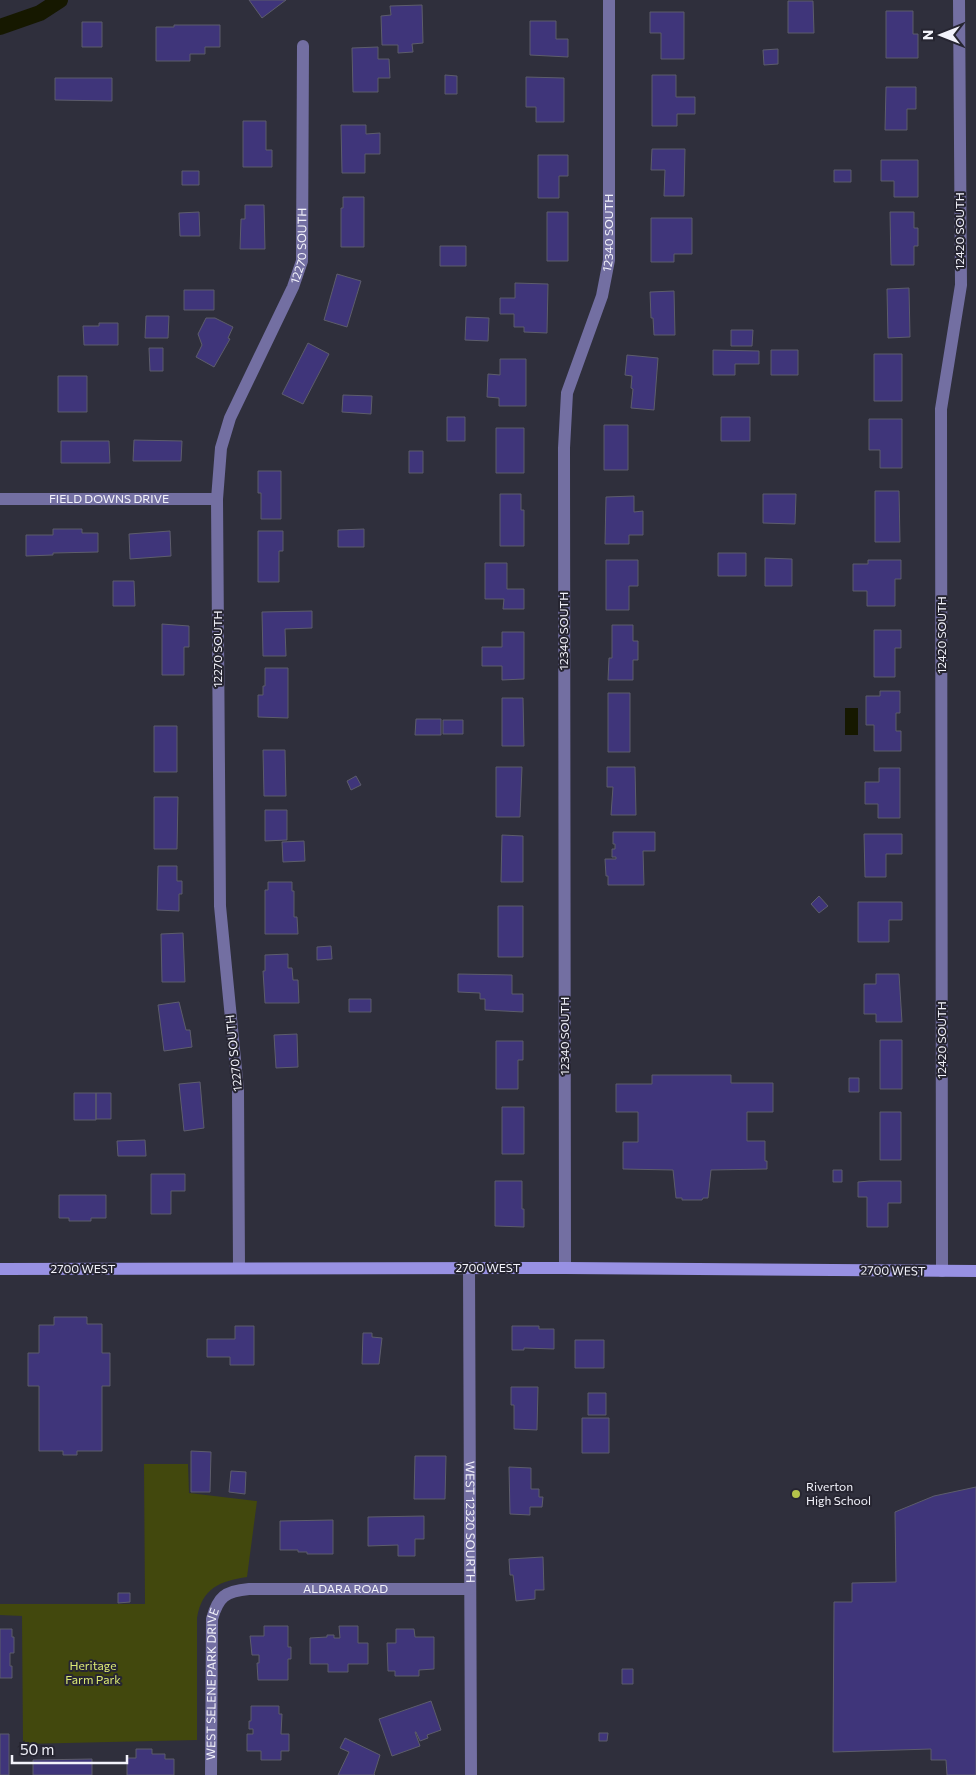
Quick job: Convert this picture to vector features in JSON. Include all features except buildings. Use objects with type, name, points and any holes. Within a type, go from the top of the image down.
[{"type":"main road","name":"2700 WEST","points":[[0,1269],[565,1268],[976,1271]]},
{"type":"street","name":"12340 SOUTH","points":[[565,1268],[564,448],[567,393],[602,296],[609,260],[609,0]]},
{"type":"street","name":"12420 SOUTH","points":[[942,1271],[941,409],[961,285],[959,0]]},
{"type":"street","name":"12270 SOUTH","points":[[239,1268],[238,1090],[220,906],[217,499],[221,448],[230,418],[293,287],[302,261],[303,46]]},
{"type":"street","name":"FIELD DOWNS DRIVE","points":[[0,499],[217,499]]},
{"type":"street","name":"WEST 12320 SOURTH","points":[[469,1268],[471,1775]]},
{"type":"street","name":"ALDARA ROAD","points":[[223,1596],[234,1590],[249,1589],[470,1590]]},
{"type":"street","name":"WEST SELENE PARK DRIVE","points":[[211,1775],[212,1619],[216,1606],[223,1596]]},
{"type":"green space","name":"Heritage Farm Park","points":[[144,1464],[188,1464],[189,1493],[257,1501],[247,1577],[228,1581],[214,1588],[208,1593],[199,1608],[197,1618],[197,1740],[23,1744],[22,1616],[0,1615],[0,1604],[145,1604]]},
{"type":"shaded area","points":[[845,708],[858,708],[858,735],[845,735]]},
{"type":"waterway","points":[[0,27],[40,13],[60,0]]},
{"type":"place","name":"Riverton High School","points":[[796,1494]]}]
